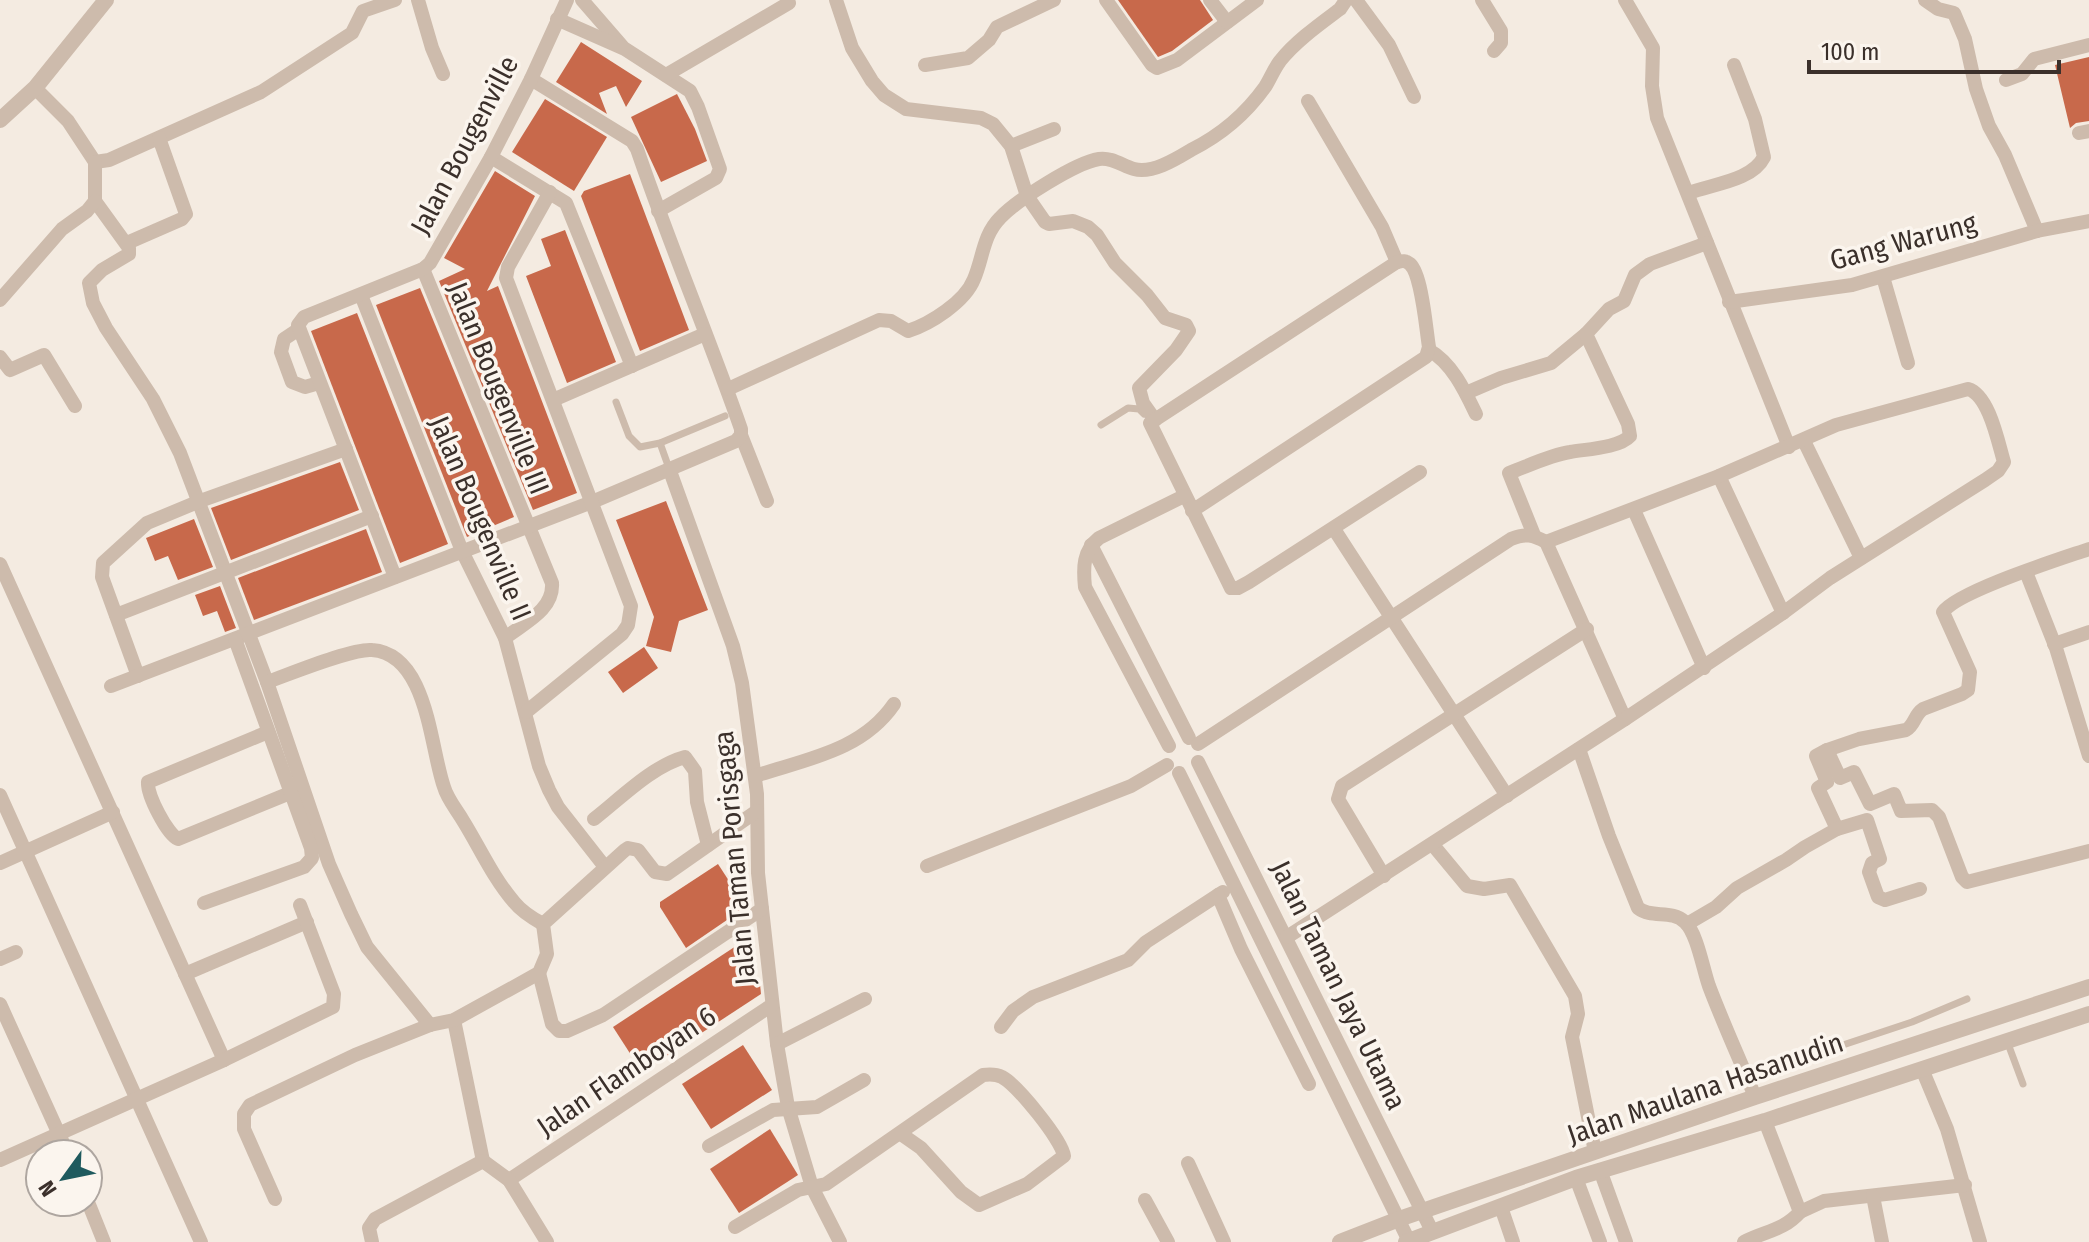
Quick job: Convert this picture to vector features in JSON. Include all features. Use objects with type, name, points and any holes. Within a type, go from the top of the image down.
[{"type":"street","points":[[0,120],[35,88],[106,0]]},
{"type":"street","points":[[95,162],[109,160],[261,92],[352,33],[363,11],[395,0]]},
{"type":"street","points":[[418,0],[443,74]]},
{"type":"street","name":"Jalan Bougenville","points":[[299,329],[299,321],[304,317],[423,269],[434,257],[491,157],[567,0]]},
{"type":"street","points":[[582,0],[625,49]]},
{"type":"street","points":[[836,0],[852,48],[872,81],[895,104],[906,109],[986,120],[1005,136],[1011,146],[1027,196],[1045,222],[1073,221],[1097,235],[1115,263],[1165,318],[1186,325],[1189,331],[1176,350],[1139,388],[1184,496],[1231,588],[1238,588],[1420,472]]},
{"type":"street","points":[[925,65],[968,58],[989,40],[997,27],[1054,0]]},
{"type":"street","points":[[1106,0],[1157,68],[1166,67],[1257,0]]},
{"type":"street","points":[[1210,0],[1227,22]]},
{"type":"street","points":[[728,389],[879,320],[891,321],[908,331],[919,327],[964,295],[974,280],[987,236],[999,219],[1027,196],[1099,159],[1109,159],[1141,170],[1152,169],[1193,150],[1238,119],[1265,87],[1280,62],[1340,9],[1346,0]]},
{"type":"street","points":[[1356,0],[1389,45],[1414,97]]},
{"type":"street","points":[[1482,0],[1501,31],[1501,43],[1494,51]]},
{"type":"street","points":[[1625,0],[1651,42],[1652,86],[1657,118],[1789,447]]},
{"type":"street","points":[[1925,0],[1938,9],[1954,7],[1989,126],[2005,155],[2037,231]]},
{"type":"street","points":[[666,75],[789,3]]},
{"type":"street","points":[[557,19],[625,49],[685,87],[693,97],[720,165],[716,178],[658,211]]},
{"type":"street","points":[[2006,80],[2022,74],[2034,59],[2089,45]]},
{"type":"street","points":[[1689,193],[1732,180],[1760,166],[1764,157],[1755,119],[1734,65]]},
{"type":"street","points":[[531,79],[632,141],[637,149],[767,501]]},
{"type":"street","points":[[35,88],[68,121],[95,162],[95,201],[127,243],[129,254],[95,275],[89,283],[90,292],[106,328],[169,429],[200,501],[267,682],[329,864],[367,947],[430,1025]]},
{"type":"street","points":[[1308,101],[1369,203],[1397,262]]},
{"type":"street","points":[[1011,146],[1054,129]]},
{"type":"street","points":[[127,243],[182,219],[186,214],[159,138]]},
{"type":"street","points":[[491,157],[566,203],[632,366]]},
{"type":"street","points":[[526,712],[622,634],[628,625],[631,606],[506,278],[508,267],[550,192]]},
{"type":"street","points":[[0,300],[62,229],[87,211],[95,201]]},
{"type":"street","name":"Gang Warung","points":[[1729,302],[1840,288],[2037,231],[2089,221]]},
{"type":"street","points":[[1466,393],[1501,378],[1551,363],[1586,334],[1609,309],[1624,301],[1635,275],[1650,264],[1707,243]]},
{"type":"street","points":[[1153,422],[1397,262],[1404,261],[1410,264],[1418,280],[1429,350],[1446,364],[1476,414]]},
{"type":"street","name":"Jalan Bougenville III","points":[[423,269],[552,583],[551,599],[544,608],[505,638]]},
{"type":"street","points":[[1883,277],[1908,363]]},
{"type":"street","name":"Jalan Bougenville II","points":[[361,295],[462,551],[505,638],[539,766],[558,807],[605,867]]},
{"type":"street","points":[[319,383],[305,387],[292,382],[281,352],[284,339],[299,329],[395,577]]},
{"type":"street","points":[[553,400],[705,334]]},
{"type":"street","points":[[1586,334],[1628,424],[1630,436],[1618,445],[1569,452],[1509,473],[1587,629],[1625,719]]},
{"type":"street","points":[[1192,511],[1419,364],[1429,350]]},
{"type":"street","points":[[0,357],[10,370],[44,355],[75,406]]},
{"type":"street","points":[[1173,769],[1165,757],[1169,746],[1181,739],[1193,741],[1392,618],[1511,539],[1524,534],[1540,539],[1634,510],[1836,425],[1968,389],[1977,392],[1986,407],[2003,465],[1985,480],[1861,558],[1704,668],[1287,937]]},
{"type":"street","points":[[111,686],[670,471],[736,441],[741,435]]},
{"type":"street","points":[[1804,441],[1861,558]]},
{"type":"street","points":[[138,676],[102,577],[103,563],[147,523],[346,449]]},
{"type":"street","name":"Jalan Taman Porisgaga","points":[[670,471],[733,646],[750,726],[758,873],[772,1005],[788,1107],[812,1187],[840,1242]]},
{"type":"street","points":[[1719,476],[1783,613]]},
{"type":"street","points":[[1169,746],[1085,587],[1083,566],[1091,545],[1099,538],[1184,496]]},
{"type":"street","points":[[1634,510],[1704,668]]},
{"type":"street","points":[[116,615],[372,516]]},
{"type":"street","points":[[1334,529],[1507,796]]},
{"type":"street","points":[[927,866],[1173,769],[1190,770],[1198,762],[1193,741],[1091,545]]},
{"type":"street","points":[[1837,829],[1818,788],[1827,782],[1816,756],[1859,739],[1906,730],[1917,713],[1968,690],[1970,672],[1943,612],[1948,605],[1983,587],[2089,549]]},
{"type":"street","points":[[0,564],[224,1060]]},
{"type":"street","points":[[2026,572],[2054,644],[2089,756]]},
{"type":"street","points":[[1384,876],[1342,807],[1338,793],[1342,786],[1587,629]]},
{"type":"street","points":[[2054,644],[2089,632]]},
{"type":"street","points":[[204,903],[309,864],[311,848],[235,639]]},
{"type":"street","points":[[267,682],[358,649],[390,654],[401,663],[421,697],[433,734],[444,788],[511,898],[543,924]]},
{"type":"street","points":[[755,776],[846,746],[873,730],[894,704]]},
{"type":"street","points":[[268,732],[148,782],[148,792],[169,833],[178,839],[290,793]]},
{"type":"street","points":[[1579,749],[1638,908],[1647,913],[1674,915],[1687,924],[1800,1212]]},
{"type":"street","points":[[1827,750],[1840,778],[1854,772],[1870,804],[1894,794],[1901,811],[1932,810],[1939,817],[1962,877],[1967,882],[2089,851]]},
{"type":"street","points":[[594,819],[641,782],[685,757],[695,771],[697,802],[708,845]]},
{"type":"street","name":"Jalan Taman Jaya Utama","points":[[1198,762],[1432,1231]]},
{"type":"street","name":"Jalan Taman Jaya Utama","points":[[1173,769],[1408,1241]]},
{"type":"street","points":[[0,795],[201,1242]]},
{"type":"street","points":[[543,924],[625,850],[638,850],[655,872],[667,874],[757,811]]},
{"type":"street","points":[[0,863],[113,812]]},
{"type":"street","points":[[1687,924],[1716,907],[1737,888],[1837,829],[1867,820],[1880,859],[1872,863],[1869,872],[1878,897],[1885,900],[1920,889]]},
{"type":"street","points":[[1433,845],[1467,886],[1484,889],[1510,885],[1575,996],[1578,1014],[1572,1037],[1595,1152]]},
{"type":"street","points":[[1001,1027],[1013,1011],[1033,997],[1128,960],[1146,942],[1234,887]]},
{"type":"street","points":[[1218,895],[1241,949],[1309,1084]]},
{"type":"street","points":[[0,1160],[224,1060],[333,1007],[334,994],[300,905]]},
{"type":"street","points":[[543,924],[547,954],[539,973],[552,1024],[559,1031],[567,1031],[603,1015],[762,909]]},
{"type":"street","points":[[185,974],[307,922]]},
{"type":"street","points":[[1241,949],[1260,940]]},
{"type":"street","points":[[0,959],[16,952]]},
{"type":"street","points":[[275,1199],[244,1129],[244,1114],[250,1105],[355,1055],[430,1025],[454,1020],[539,973]]},
{"type":"street","name":"Jalan Maulana Hasanudin","points":[[1340,1242],[1755,1097],[2089,987]]},
{"type":"street","points":[[777,1044],[865,999]]},
{"type":"street","points":[[0,1004],[61,1138]]},
{"type":"street","name":"Jalan Flamboyan 6","points":[[509,1180],[772,1005]]},
{"type":"street","name":"Jalan Maulana Hasanudin","points":[[1408,1241],[1432,1231],[1503,1212],[1601,1174],[1923,1071],[2089,1014]]},
{"type":"street","points":[[454,1020],[483,1161],[509,1180],[547,1242]]},
{"type":"street","points":[[1296,1057],[1314,1049]]},
{"type":"street","points":[[1923,1071],[1947,1129],[1980,1242]]},
{"type":"street","points":[[735,1227],[798,1190],[826,1184],[983,1075],[993,1074],[1012,1085],[1054,1135],[1064,1156],[1027,1184],[979,1205],[961,1192],[921,1148],[901,1134]]},
{"type":"street","points":[[709,1146],[773,1110],[817,1107],[864,1080]]},
{"type":"street","points":[[372,1242],[369,1228],[375,1219],[483,1161]]},
{"type":"street","points":[[1188,1163],[1224,1242]]},
{"type":"street","points":[[1601,1174],[1626,1242]]},
{"type":"street","points":[[1578,1182],[1597,1235],[1614,1214]]},
{"type":"street","points":[[1744,1242],[1761,1233],[1782,1228],[1800,1212],[1824,1201],[1965,1185]]},
{"type":"street","points":[[1873,1196],[1882,1242]]},
{"type":"street","points":[[1145,1200],[1168,1242]]},
{"type":"street","points":[[1503,1212],[1512,1238]]},
{"type":"street","points":[[94,1218],[104,1242]]},
{"type":"lane","points":[[616,402],[629,436],[636,445],[647,447],[725,416]]},
{"type":"lane","points":[[1101,425],[1133,407],[1153,422]]},
{"type":"lane","points":[[660,443],[670,471]]},
{"type":"lane","points":[[1747,1077],[1912,1022],[1967,999]]},
{"type":"lane","points":[[1912,1022],[1918,1044]]},
{"type":"lane","points":[[2007,1041],[2023,1084]]},
{"type":"building","points":[[1118,0],[1200,0],[1213,20],[1172,51],[1158,57]]},
{"type":"building","points":[[581,42],[642,81],[626,107],[616,86],[599,93],[607,114],[556,82]]},
{"type":"building","points":[[2089,57],[2089,121],[2076,123],[2070,128],[2055,65]]},
{"type":"building","points":[[677,94],[707,161],[661,182],[631,117]]},
{"type":"building","points":[[545,99],[607,137],[574,191],[512,152]]},
{"type":"building","points":[[495,171],[535,196],[487,291],[498,286],[577,493],[533,510],[439,281],[465,269],[444,258]]},
{"type":"building","points":[[630,174],[689,330],[640,351],[581,196],[584,191]]},
{"type":"building","points":[[565,230],[616,362],[567,383],[526,276],[551,266],[541,239]]},
{"type":"building","points":[[420,288],[514,517],[467,537],[376,305]]},
{"type":"building","points":[[357,313],[448,544],[400,563],[311,331]]},
{"type":"building","points":[[340,462],[359,510],[231,560],[211,508]]},
{"type":"building","points":[[666,501],[708,610],[679,621],[671,652],[646,646],[654,617],[616,520]]},
{"type":"building","points":[[194,519],[213,567],[178,580],[168,556],[155,561],[146,538]]},
{"type":"building","points":[[366,529],[382,572],[254,620],[238,578]]},
{"type":"building","points":[[220,586],[236,628],[225,632],[217,611],[203,616],[195,595]]},
{"type":"building","points":[[644,647],[658,668],[623,693],[608,672]]},
{"type":"building","points":[[718,864],[746,907],[686,948],[660,907],[660,902]]},
{"type":"building","points":[[736,946],[760,984],[761,994],[642,1072],[613,1027]]},
{"type":"building","points":[[743,1045],[772,1090],[711,1129],[682,1084]]},
{"type":"building","points":[[770,1129],[798,1175],[739,1213],[710,1169]]}]
